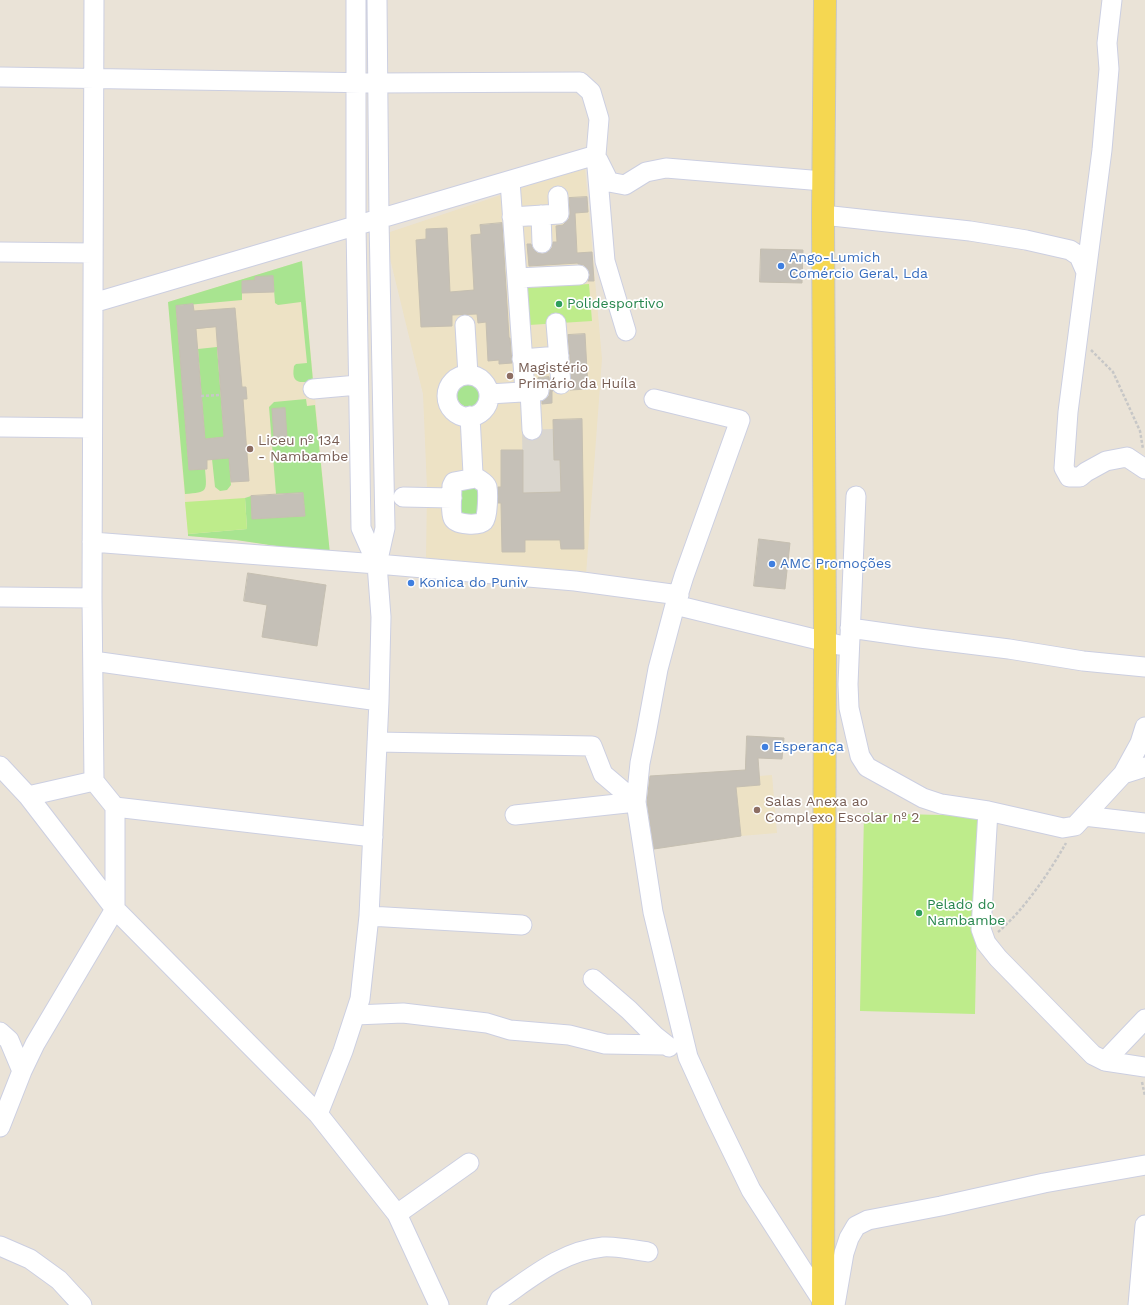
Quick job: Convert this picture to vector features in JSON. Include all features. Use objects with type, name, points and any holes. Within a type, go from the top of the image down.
[{"type":"main road","points":[[827,3],[823,181],[827,1304]]},
{"type":"street","points":[[2,1114],[35,1044],[115,909],[115,807],[94,781],[92,428],[94,0]]},
{"type":"street","points":[[356,0],[356,226],[361,528],[377,564]]},
{"type":"street","points":[[318,1114],[343,1051],[358,1007],[369,916],[379,701],[381,618],[377,564],[385,528],[379,219],[377,0]]},
{"type":"street","points":[[1112,0],[1107,43],[1109,70],[1102,150],[1068,412],[1064,468],[1069,477],[1080,477],[1106,461],[1128,457],[1144,461]]},
{"type":"street","points":[[0,77],[377,83],[580,82],[591,92],[599,119],[596,155],[605,261],[626,332]]},
{"type":"street","points":[[596,155],[609,182],[625,185],[646,172],[666,168],[823,181]]},
{"type":"street","points":[[93,303],[596,155]]},
{"type":"street","points":[[510,181],[522,359],[531,391],[532,430]]},
{"type":"street","points":[[512,217],[559,214],[558,196]]},
{"type":"street","points":[[541,215],[542,243]]},
{"type":"street","points":[[823,215],[970,231],[1026,240],[1070,250],[1079,256],[1086,272]]},
{"type":"street","points":[[0,252],[93,253]]},
{"type":"street","points":[[516,278],[579,275]]},
{"type":"street","points":[[556,323],[560,384]]},
{"type":"street","points":[[465,325],[468,374]]},
{"type":"street","points":[[522,359],[558,356]]},
{"type":"street","points":[[468,374],[479,377],[488,388],[489,394],[488,402],[485,408],[480,413],[470,416],[461,416],[455,412],[448,402],[447,395],[448,388],[452,381],[458,377],[468,374]]},
{"type":"street","points":[[313,389],[358,385]]},
{"type":"street","points":[[489,394],[531,391]]},
{"type":"street","points":[[654,399],[740,420],[684,576],[677,600],[658,669],[640,763],[636,802],[652,912],[688,1057],[751,1190],[827,1304]]},
{"type":"street","points":[[470,416],[473,474],[470,479],[454,482],[452,486],[452,517],[456,522],[479,523],[484,521],[487,517],[487,488],[484,483],[477,479],[473,474]]},
{"type":"street","points":[[0,427],[92,428]]},
{"type":"street","points":[[856,496],[848,684],[849,708],[860,756],[867,767],[923,798],[941,804],[988,811],[1063,828],[1079,821],[1123,774],[1140,743],[1145,727]]},
{"type":"street","points":[[403,497],[452,498]]},
{"type":"street","points":[[92,542],[575,581],[677,600],[849,648]]},
{"type":"street","points":[[0,597],[92,598]]},
{"type":"street","points":[[850,628],[1009,649],[1083,661],[1145,667]]},
{"type":"street","points":[[93,661],[379,701]]},
{"type":"street","points":[[377,742],[592,746],[604,774],[636,802]]},
{"type":"street","points":[[0,766],[28,796],[115,909],[318,1114],[397,1214],[439,1305]]},
{"type":"street","points":[[1123,774],[1145,767]]},
{"type":"street","points":[[28,796],[94,781]]},
{"type":"street","points":[[515,815],[636,802]]},
{"type":"street","points":[[115,807],[373,836]]},
{"type":"street","points":[[988,811],[980,929],[986,943],[998,958],[1082,1046],[1093,1055],[1106,1061],[1145,1067]]},
{"type":"street","points":[[1079,821],[1145,823]]},
{"type":"street","points":[[369,916],[522,925]]},
{"type":"street","points":[[593,979],[629,1010],[654,1036],[665,1045],[688,1057]]},
{"type":"street","points":[[358,1007],[487,1024],[510,1030],[569,1035],[605,1044],[665,1045]]},
{"type":"street","points":[[1106,1061],[1145,1019]]},
{"type":"street","points":[[4,1036],[35,1044]]},
{"type":"street","points":[[4,1036],[20,1076]]},
{"type":"street","points":[[0,1085],[20,1076]]},
{"type":"street","points":[[397,1214],[469,1162]]},
{"type":"street","points":[[827,1304],[849,1238],[856,1226],[868,1220],[941,1206],[1044,1183],[1145,1165]]},
{"type":"street","points":[[1138,1305],[1145,1225]]},
{"type":"street","points":[[0,1246],[30,1259],[59,1280],[82,1305]]},
{"type":"street","points":[[497,1305],[500,1299],[544,1268],[571,1254],[603,1247],[648,1252]]},
{"type":"path","points":[[1078,338],[1113,372],[1140,431],[1144,461]]},
{"type":"path","points":[[201,396],[221,394]]},
{"type":"path","points":[[986,943],[1011,921],[1057,859],[1079,821]]},
{"type":"shaded area","name":"Magistério Primário da Huíla","points":[[585,167],[602,359],[586,575],[426,558],[427,489],[423,394],[384,234]]},
{"type":"shaded area","name":"Liceu nº 134 - Nambambe","points":[[302,261],[330,554],[236,540],[188,536],[168,302]]},
{"type":"shaded area","points":[[553,429],[554,459],[560,460],[561,492],[523,493],[522,430]]},
{"type":"shaded area","name":"Salas Anexa ao Complexo Escolar nº 2","points":[[772,775],[777,833],[741,836],[736,787],[760,785],[759,776]]},
{"type":"green space","points":[[302,261],[313,381],[297,381],[293,372],[296,364],[307,363],[301,302],[278,305],[275,303],[273,277],[255,277],[255,280],[242,281],[242,300],[176,306],[189,470],[205,469],[206,482],[206,486],[202,491],[185,494],[168,302]]},
{"type":"green space","name":"Polidesportivo","points":[[589,284],[592,321],[529,325],[527,288]]},
{"type":"green space","points":[[217,347],[224,437],[205,439],[198,349]]},
{"type":"green space","points":[[469,383],[477,387],[481,395],[477,403],[469,407],[461,403],[457,395],[461,387]]},
{"type":"green space","points":[[306,399],[307,406],[315,405],[330,554],[236,540],[188,536],[188,534],[247,529],[245,498],[251,496],[252,519],[305,516],[303,493],[276,494],[269,407],[274,402]]},
{"type":"green space","points":[[229,458],[231,485],[227,490],[220,491],[215,487],[212,459]]},
{"type":"green space","points":[[474,487],[478,488],[479,492],[478,514],[462,514],[460,513],[459,491]]},
{"type":"green space","points":[[245,498],[247,529],[188,534],[185,502]]},
{"type":"green space","name":"Pelado do Nambambe","points":[[864,813],[979,816],[975,1014],[860,1011]]},
{"type":"building","points":[[587,197],[588,212],[575,213],[577,253],[592,252],[594,281],[588,281],[590,275],[588,269],[584,265],[578,263],[529,266],[527,244],[531,244],[537,253],[543,254],[548,252],[552,248],[553,242],[557,242],[556,226],[563,225],[569,219],[569,198]]},
{"type":"building","points":[[502,223],[509,338],[512,363],[499,364],[499,360],[488,361],[486,322],[478,323],[477,314],[452,315],[452,326],[421,327],[416,240],[426,239],[426,229],[447,228],[450,292],[474,290],[471,235],[481,234],[480,225]]},
{"type":"building","name":"Ango-Lumich Comércio Geral, Lda","points":[[761,249],[803,250],[802,283],[760,282]]},
{"type":"building","points":[[273,276],[274,292],[242,293],[242,281],[255,280],[255,277]]},
{"type":"building","points":[[193,304],[194,311],[235,308],[242,387],[246,387],[247,399],[243,399],[249,481],[231,482],[229,458],[207,460],[207,469],[189,470],[176,306]],"holes":[[[216,327],[224,437],[205,439],[196,329]]]},
{"type":"building","points":[[585,334],[588,389],[570,390],[572,383],[568,335]]},
{"type":"building","points":[[549,377],[550,385],[553,391],[552,403],[542,404],[542,401],[549,396],[550,390],[544,381],[538,380],[538,378]]},
{"type":"building","points":[[285,408],[287,437],[274,438],[272,409]]},
{"type":"building","points":[[582,419],[584,549],[561,549],[560,540],[525,540],[525,552],[502,552],[501,503],[498,503],[498,487],[501,487],[501,450],[523,450],[523,493],[561,492],[560,460],[554,460],[553,420]]},
{"type":"building","points":[[303,493],[305,516],[252,519],[251,496]]},
{"type":"building","name":"AMC Promoções","points":[[759,539],[790,543],[785,589],[754,586]]},
{"type":"building","points":[[248,573],[326,585],[317,646],[262,637],[267,605],[244,601]]},
{"type":"building","points":[[747,736],[784,738],[782,759],[758,758],[760,785],[736,787],[741,836],[654,849],[647,802],[650,776],[745,770]]},
{"type":"place","name":"Ango-Lumich Comércio Geral, Lda","points":[[781,266]]},
{"type":"place","name":"Polidesportivo","points":[[559,304]]},
{"type":"place","name":"Magistério Primário da Huíla","points":[[510,376]]},
{"type":"place","name":"Liceu nº 134 - Nambambe","points":[[250,449]]},
{"type":"place","name":"AMC Promoções","points":[[772,564]]},
{"type":"place","name":"Konica do Puniv","points":[[411,583]]},
{"type":"place","name":"Esperança","points":[[765,747]]},
{"type":"place","name":"Salas Anexa ao Complexo Escolar nº 2","points":[[757,810]]},
{"type":"place","name":"Pelado do Nambambe","points":[[919,913]]}]
